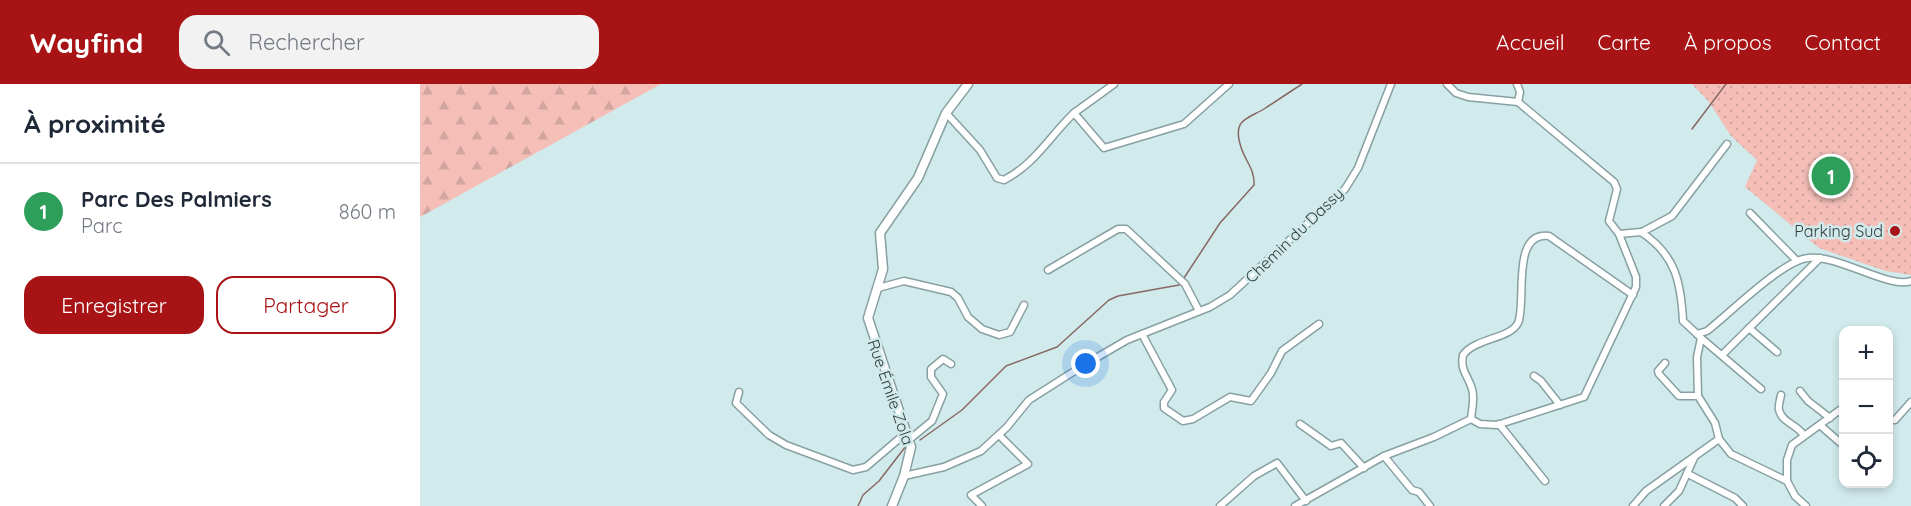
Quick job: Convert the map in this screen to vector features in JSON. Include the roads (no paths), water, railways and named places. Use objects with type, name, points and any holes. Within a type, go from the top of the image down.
[{"type":"main road","name":"Rue Émile Zola","points":[[892,506],[911,454],[909,436],[870,330],[870,307],[883,269],[880,232],[918,178],[946,113],[968,84]]},
{"type":"street","points":[[946,113],[980,150],[997,177],[1004,180],[1021,171],[1036,158],[1074,113],[1113,84]]},
{"type":"street","points":[[1074,113],[1104,148],[1184,124],[1229,84]]},
{"type":"street","name":"Chemin du Dassy","points":[[904,476],[944,468],[981,451],[999,435],[1029,400],[1142,334],[1199,311],[1230,295],[1345,189],[1358,168],[1391,84]]},
{"type":"street","points":[[1447,84],[1456,93],[1467,97],[1518,102],[1614,182],[1617,189],[1609,221],[1619,234],[1636,277],[1633,295],[1587,392],[1578,400],[1499,424],[1480,424],[1471,419]]},
{"type":"street","points":[[1517,84],[1520,92],[1518,102]]},
{"type":"street","points":[[1619,234],[1641,232],[1672,216],[1727,144]]},
{"type":"street","points":[[1750,213],[1797,261]]},
{"type":"street","points":[[1048,270],[1122,228],[1185,284],[1199,311]]},
{"type":"street","points":[[1641,232],[1673,266],[1682,287],[1683,321],[1761,389]]},
{"type":"street","points":[[1471,419],[1472,386],[1462,370],[1463,355],[1473,346],[1509,332],[1518,324],[1522,271],[1528,245],[1533,240],[1542,235],[1549,236],[1633,295]]},
{"type":"street","points":[[1699,336],[1775,275],[1797,261],[1820,258],[1898,282],[1911,281]]},
{"type":"street","points":[[1722,355],[1820,258]]},
{"type":"street","points":[[878,288],[904,281],[951,292],[976,325],[999,335],[1010,332],[1024,305]]},
{"type":"street","points":[[1142,334],[1172,390],[1164,402],[1164,408],[1183,421],[1193,419],[1230,397],[1251,401],[1266,382],[1282,351],[1319,324]]},
{"type":"street","points":[[1749,328],[1777,352]]},
{"type":"street","points":[[1699,336],[1698,396],[1715,423],[1719,439],[1731,454],[1787,481]]},
{"type":"street","points":[[739,392],[736,403],[769,435],[786,445],[853,470],[866,467],[932,421],[943,394],[931,377],[931,369],[943,359],[951,364]]},
{"type":"street","points":[[1665,363],[1658,371],[1659,374],[1679,396],[1698,396]]},
{"type":"street","points":[[1534,376],[1541,381],[1560,405]]},
{"type":"street","points":[[1800,391],[1830,417]]},
{"type":"street","points":[[1781,395],[1778,408],[1782,416],[1802,431],[1804,436]]},
{"type":"street","points":[[1893,420],[1911,402]]},
{"type":"street","points":[[1806,506],[1795,496],[1787,481],[1789,450],[1839,411]]},
{"type":"street","points":[[1294,506],[1384,456],[1434,437],[1471,419]]},
{"type":"street","points":[[1300,424],[1331,446],[1341,443],[1364,468]]},
{"type":"street","points":[[1499,424],[1545,481]]},
{"type":"street","points":[[1821,426],[1839,442]]},
{"type":"street","points":[[982,506],[971,495],[1028,464],[999,435]]},
{"type":"street","points":[[1633,506],[1646,491],[1719,439]]},
{"type":"street","points":[[1384,456],[1412,490],[1419,492],[1430,506]]},
{"type":"street","points":[[1664,506],[1679,491],[1694,457]]},
{"type":"street","points":[[1220,506],[1254,476],[1277,463],[1306,501]]},
{"type":"street","points":[[1688,474],[1735,498],[1743,506]]},
{"type":"waterway","points":[[1184,278],[1220,223],[1254,185],[1253,174],[1239,137],[1240,124],[1302,84]]},
{"type":"waterway","points":[[1692,129],[1726,84]]},
{"type":"waterway","points":[[920,440],[962,410],[1006,366],[1057,347],[1109,300],[1118,296],[1179,285],[1181,282]]},
{"type":"waterway","points":[[858,506],[863,495],[879,481],[906,446]]},
{"type":"place","name":"Parc Des Palmiers","points":[[1831,176]]},
{"type":"place","name":"Parking Sud","points":[[1895,231]]}]
